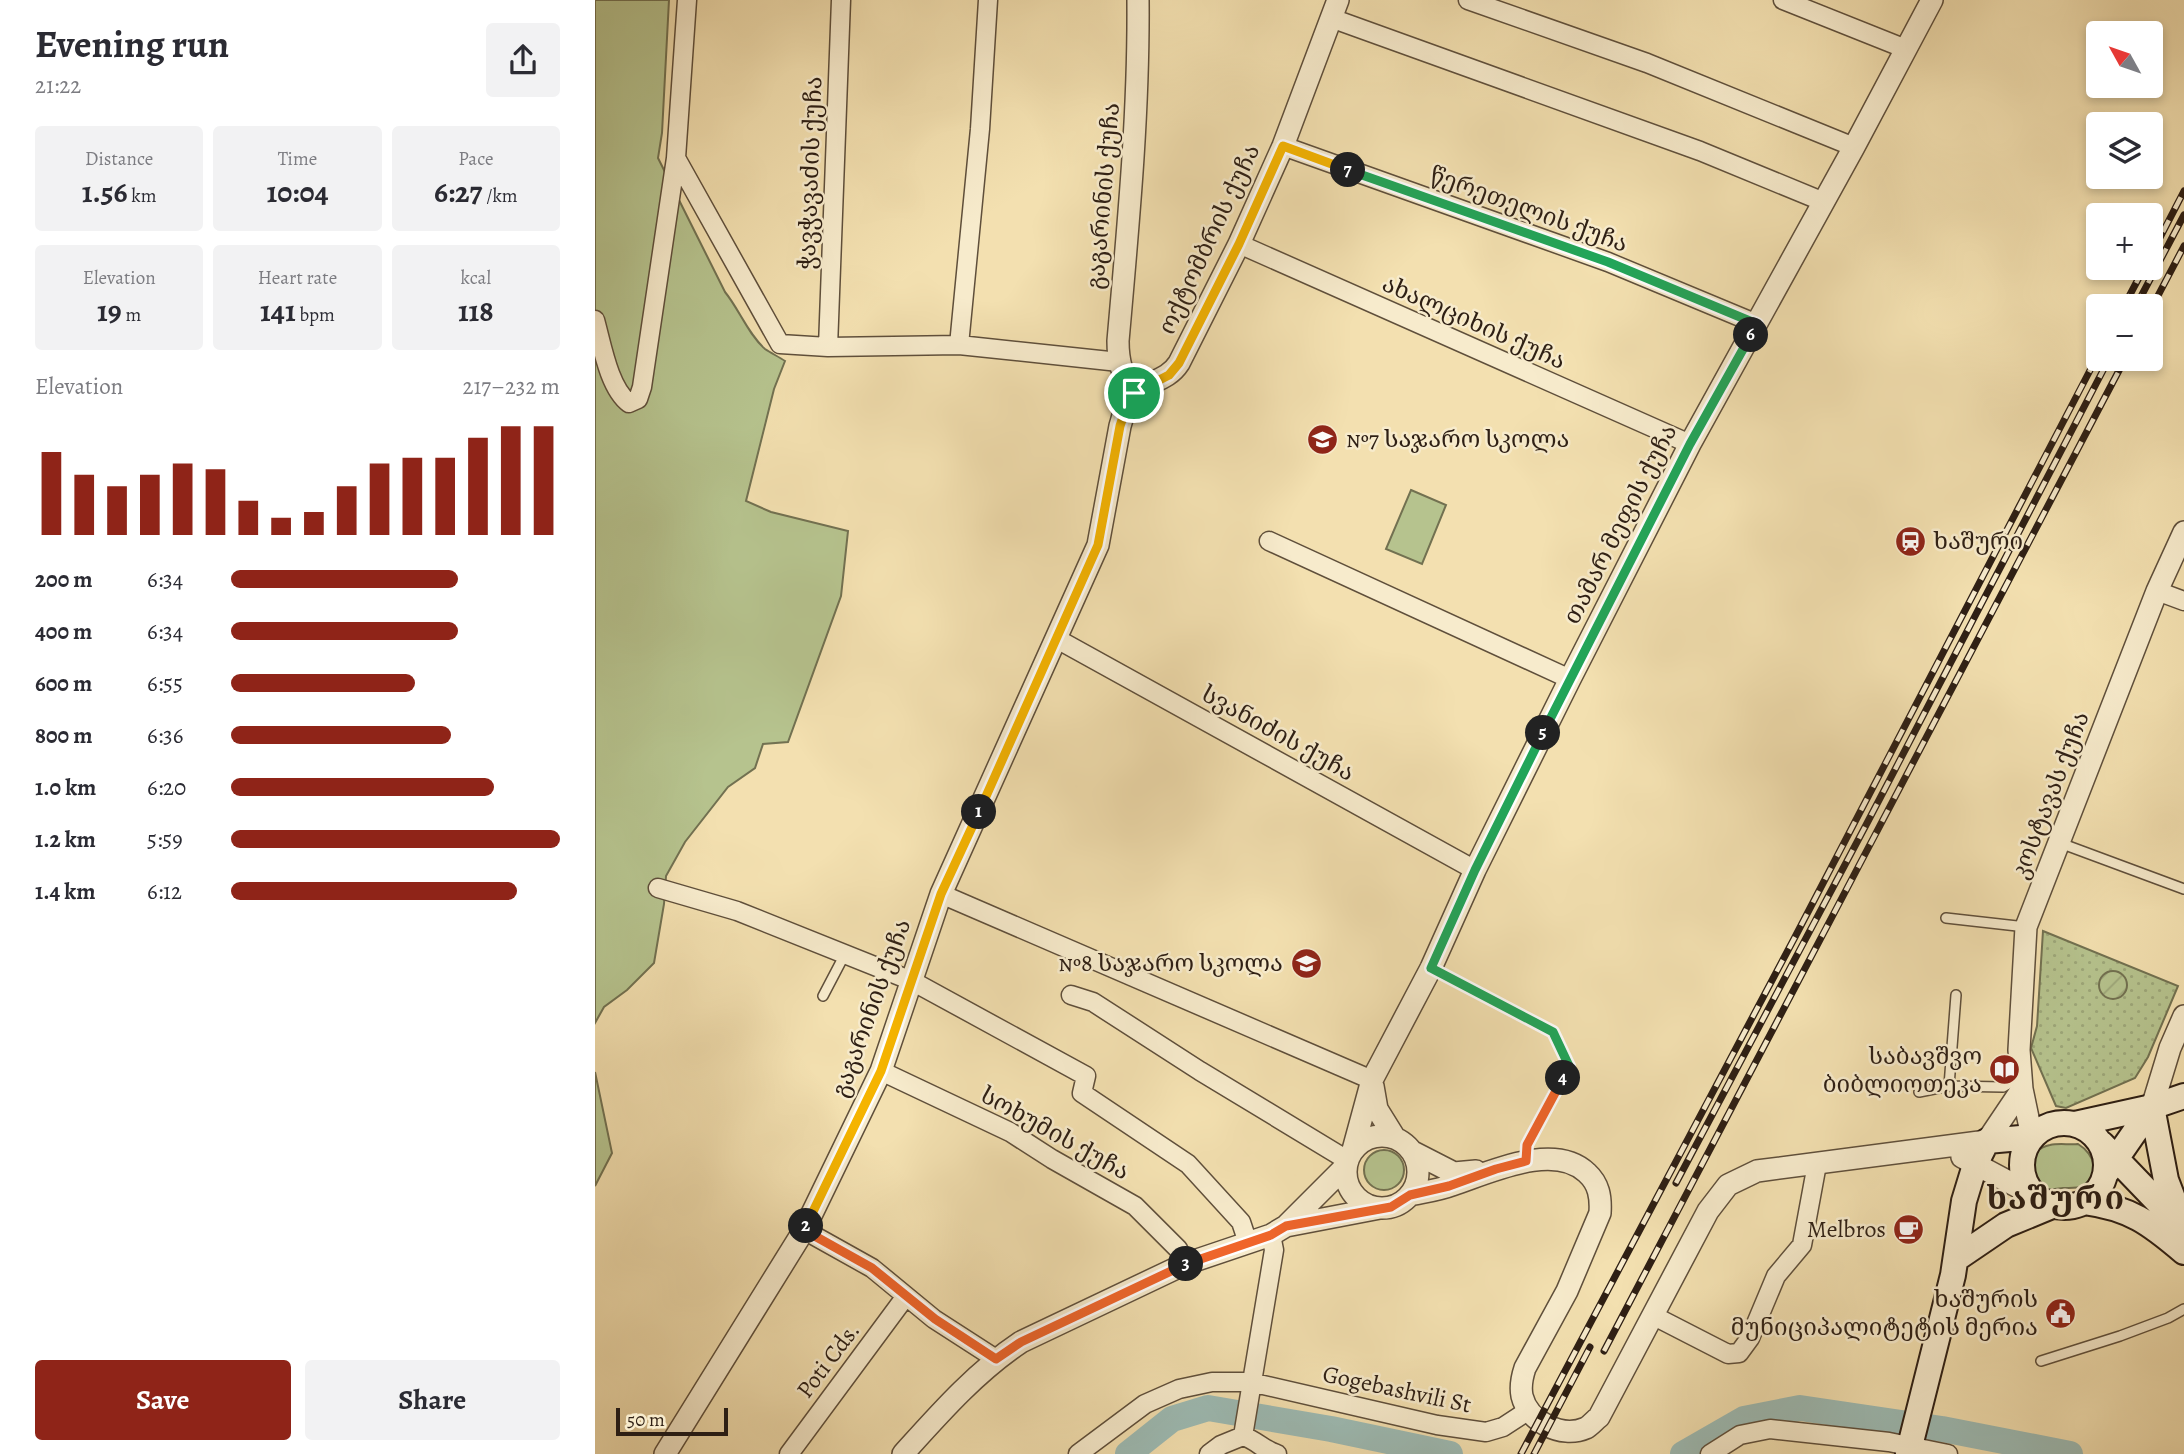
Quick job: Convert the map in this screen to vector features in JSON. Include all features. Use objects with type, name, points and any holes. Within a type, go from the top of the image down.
[{"type":"main road","points":[[2152,1107],[2107,1160],[2099,1188],[2085,1202],[2072,1207],[2043,1201],[2025,1182],[2023,1152],[2032,1137],[2047,1126],[2075,1124],[2152,1107],[2184,1096]]},
{"type":"main road","points":[[2152,1107],[2166,1180],[2184,1228]]},
{"type":"main road","points":[[2075,1124],[2087,1130],[2107,1160],[2184,1228]]},
{"type":"main road","points":[[1910,1446],[1956,1259],[1964,1201],[1975,1166],[1987,1141],[2032,1137]]},
{"type":"main road","points":[[1956,1259],[1979,1241],[2043,1201]]},
{"type":"main road","points":[[2085,1202],[2125,1210],[2140,1218],[2184,1252]]},
{"type":"street","points":[[595,320],[614,385],[622,398],[629,403],[638,399],[676,158],[687,0]]},
{"type":"street","name":"ჭავჭავაძის ქუჩა","points":[[828,347],[841,0]]},
{"type":"street","points":[[960,345],[988,0]]},
{"type":"street","name":"გაგარინის ქუჩა","points":[[1134,393],[1118,362],[1118,341],[1139,82],[1138,0]]},
{"type":"street","points":[[1468,0],[1647,63],[1854,146]]},
{"type":"street","points":[[1783,0],[1906,49]]},
{"type":"street","name":"თამარ მეფის ქუჩა","points":[[1349,1159],[1372,1080],[1431,968],[1475,870],[1570,679],[1690,444],[1932,0]]},
{"type":"street","points":[[1334,9],[1824,202]]},
{"type":"street","name":"ოქტომბრის ქუჩა","points":[[1134,393],[1175,370],[1239,244],[1283,146],[1334,9]]},
{"type":"street","name":"წერეთელის ქუჩა","points":[[1283,146],[1608,262],[1757,324]]},
{"type":"street","points":[[676,158],[780,344],[828,347],[960,345],[1118,362]]},
{"type":"street","name":"ახალციხის ქუჩა","points":[[1239,244],[1690,444]]},
{"type":"street","points":[[1058,639],[1098,545],[1120,426],[1134,393]]},
{"type":"street","name":"კოსტავას ქუჩა","points":[[2032,1137],[2019,1050],[2026,928],[2158,591],[2184,532]]},
{"type":"street","points":[[1269,541],[1570,679]]},
{"type":"street","points":[[2158,591],[2184,601]]},
{"type":"street","name":"გაგარინის ქუჩა","points":[[665,1454],[804,1230],[881,1071],[941,894],[1058,639]]},
{"type":"street","name":"სვანიძის ქუჩა","points":[[1058,639],[1475,870]]},
{"type":"street","points":[[658,888],[737,911],[912,981],[1086,1076],[1083,1093],[1188,1164],[1241,1222],[1248,1243]]},
{"type":"street","points":[[941,894],[1372,1080],[1377,1109],[1395,1138]]},
{"type":"street","points":[[1071,995],[1093,1002],[1200,1071],[1349,1159]]},
{"type":"street","points":[[2152,1107],[2170,1048],[2184,1016]]},
{"type":"street","name":"სოხუმის ქუჩა","points":[[881,1071],[1010,1132],[1135,1206],[1178,1248],[1185,1264]]},
{"type":"street","points":[[903,1454],[945,1407],[996,1359],[1021,1342],[1185,1264],[1279,1230],[1391,1207],[1410,1195],[1449,1186],[1526,1161],[1566,1160],[1578,1165],[1590,1175],[1598,1187],[1601,1200],[1600,1213],[1567,1291],[1525,1368],[1521,1382],[1522,1396],[1529,1410],[1541,1422],[1554,1429],[1570,1431],[1587,1427],[1599,1417],[1708,1211],[1728,1185],[1757,1171],[1987,1141],[2022,1082]]},
{"type":"street","points":[[1244,1432],[1250,1385],[1279,1230],[1349,1159],[1362,1141],[1373,1136],[1395,1138],[1413,1152],[1454,1172],[1496,1169]]},
{"type":"street","points":[[1945,1147],[1975,1166],[2043,1201]]},
{"type":"street","points":[[1410,1195],[1418,1174],[1413,1152]]},
{"type":"street","points":[[1349,1159],[1346,1178],[1350,1189],[1357,1199],[1380,1208]]},
{"type":"street","points":[[1653,1315],[1728,1354],[1739,1353],[1750,1338],[1776,1276],[1802,1245],[1817,1164]]},
{"type":"street","points":[[804,1230],[872,1268],[935,1319],[996,1359]]},
{"type":"street","name":"Poti Cds.","points":[[789,1454],[906,1296]]},
{"type":"street","name":"Gogebashvili St","points":[[1078,1454],[1145,1404],[1179,1389],[1212,1382],[1250,1385],[1437,1425],[1486,1432],[1503,1427],[1529,1410]]},
{"type":"street","points":[[1710,1454],[1740,1435],[1770,1429],[1910,1446],[1948,1454]]},
{"type":"street","points":[[1209,1454],[1244,1432]]},
{"type":"street","points":[[1244,1432],[1277,1454]]},
{"type":"lane","points":[[2060,843],[2184,889]]},
{"type":"lane","points":[[1946,918],[2026,928]]},
{"type":"lane","points":[[823,996],[845,954]]},
{"type":"lane","points":[[1431,968],[1553,1032],[1569,1066],[1527,1145],[1526,1161]]},
{"type":"lane","points":[[1949,1086],[1956,995]]},
{"type":"lane","points":[[1919,1092],[1949,1086],[2003,1087],[2022,1082]]},
{"type":"lane","points":[[2041,1361],[2120,1336],[2184,1309]]},
{"type":"green space","points":[[595,0],[669,0],[662,133],[658,158],[725,292],[759,343],[785,361],[774,389],[746,501],[771,512],[848,531],[841,596],[788,742],[763,744],[755,768],[728,787],[685,842],[666,876],[654,963],[627,990],[604,1007],[595,1023]]},
{"type":"green space","points":[[1411,490],[1446,505],[1422,564],[1386,549]]},
{"type":"green space","points":[[2043,931],[2178,986],[2148,1057],[2135,1078],[2066,1108],[2056,1106],[2031,1048],[2037,1026]]},
{"type":"green space","points":[[2113,971],[2123,975],[2127,985],[2123,995],[2113,999],[2103,995],[2099,985],[2103,975]]},
{"type":"green space","points":[[595,1072],[612,1153],[595,1186]]},
{"type":"green space","points":[[2078,1144],[2092,1160],[2092,1178],[2080,1187],[2042,1187],[2031,1169],[2033,1157],[2037,1152],[2050,1145]]},
{"type":"green space","points":[[1384,1150],[1398,1156],[1404,1170],[1398,1184],[1384,1190],[1370,1184],[1364,1170],[1370,1156]]},
{"type":"waterway","points":[[1128,1454],[1172,1419],[1208,1408],[1331,1429],[1450,1454]]},
{"type":"waterway","points":[[1683,1454],[1744,1419],[1800,1408],[1942,1429],[2070,1454]]},
{"type":"railway","points":[[2163,232],[2184,191]]},
{"type":"railway","points":[[2142,294],[2184,215]]},
{"type":"railway","points":[[2159,294],[2184,246]]},
{"type":"railway","points":[[2130,294],[2138,280]]},
{"type":"railway","points":[[1521,1454],[1795,937],[2090,371]]},
{"type":"railway","points":[[1676,1183],[2103,371]]},
{"type":"railway","points":[[1604,1351],[2119,371]]},
{"type":"railway","points":[[1534,1454],[1590,1347]]},
{"type":"place","name":"№7 საჯარო სკოლა","points":[[1323,439]]},
{"type":"place","name":"ხაშური","points":[[1910,541]]},
{"type":"place","name":"№8 საჯარო სკოლა","points":[[1306,963]]},
{"type":"place","name":"საბავშვო ბიბლიოთეკა","points":[[2005,1070]]},
{"type":"place","name":"Melbros","points":[[1909,1229]]},
{"type":"place","name":"ხაშურის მუნიციპალიტეტის მერია","points":[[2061,1313]]},
{"type":"district","name":"ხაშური","points":[[2056,1198]]},
{"type":"route","points":[[1283,146],[1608,262],[1757,324],[1690,444],[1570,679],[1475,870],[1431,968],[1553,1032],[1569,1066],[1527,1145],[1526,1161],[1449,1186],[1410,1195],[1391,1207],[1286,1226],[1271,1235],[1185,1264],[1021,1342],[996,1359],[935,1319],[872,1268],[804,1230],[881,1071],[941,894],[1098,545],[1120,426],[1134,393],[1175,370],[1239,244],[1283,146]]}]
